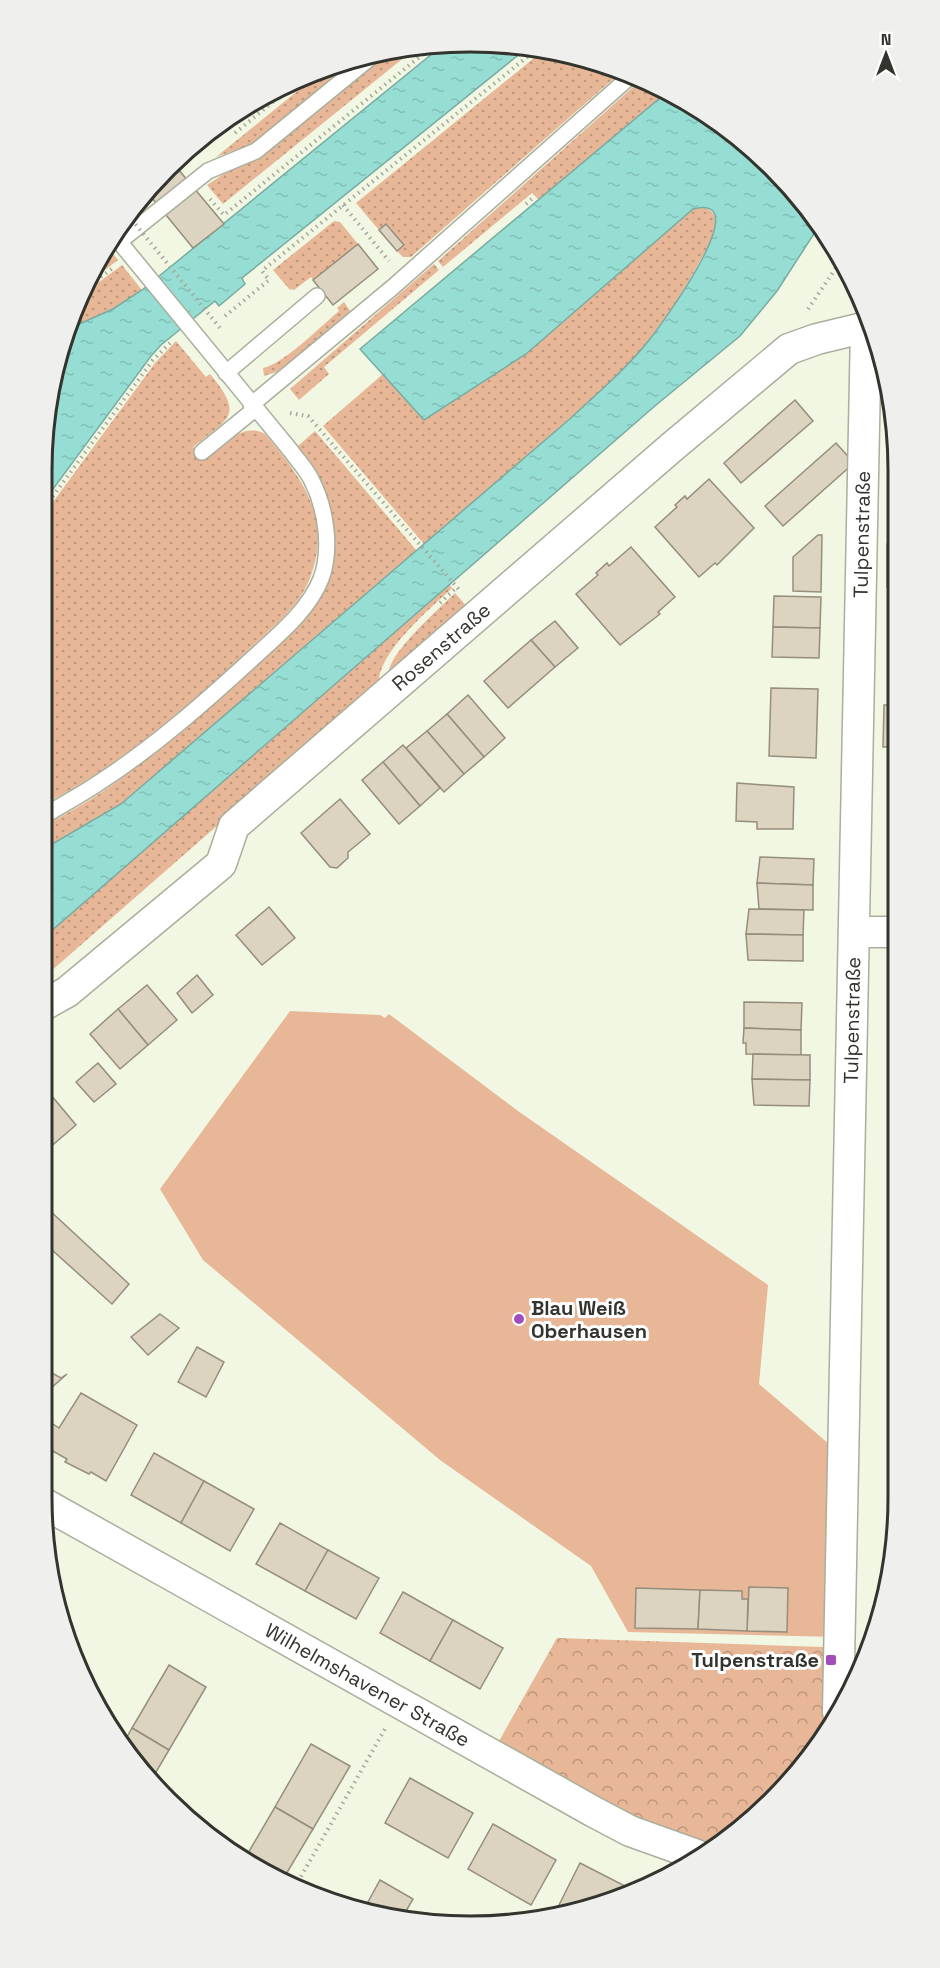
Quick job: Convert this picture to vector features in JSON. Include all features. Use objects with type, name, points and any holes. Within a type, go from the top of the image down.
[{"type":"street","name":"Rosenstraße","points":[[52,1001],[68,992],[221,864],[234,826],[672,447],[789,350],[817,339],[862,329]]},
{"type":"street","name":"Tulpenstraße","points":[[838,1694],[868,347]]},
{"type":"street","points":[[854,932],[888,932]]},
{"type":"street","name":"Wilhelmshavener Straße","points":[[52,1508],[630,1831],[690,1853]]},
{"type":"lane","points":[[131,227],[208,171],[256,151],[357,69]]},
{"type":"lane","points":[[202,452],[624,82]]},
{"type":"lane","points":[[52,811],[97,784],[150,747],[281,632],[308,602],[317,586],[321,578],[326,550],[326,527],[312,479],[120,243]]},
{"type":"lane","points":[[226,373],[317,296]]},
{"type":"path","points":[[227,212],[421,55]]},
{"type":"path","points":[[225,316],[269,280],[262,271],[527,57]]},
{"type":"path","points":[[233,134],[272,103]]},
{"type":"path","points":[[343,205],[403,278]]},
{"type":"path","points":[[134,223],[220,328]]},
{"type":"path","points":[[100,278],[120,263]]},
{"type":"path","points":[[789,350],[801,319],[836,268]]},
{"type":"path","points":[[52,497],[153,360],[170,343]]},
{"type":"path","points":[[253,407],[308,416],[457,587]]},
{"type":"path","points":[[300,1879],[400,1703]]},
{"type":"green space","points":[[403,58],[223,204],[207,185],[260,156],[376,64]]},
{"type":"green space","points":[[534,58],[578,67],[614,78],[411,257],[403,257],[397,251],[404,245],[387,224],[379,230],[356,203]]},
{"type":"green space","points":[[341,73],[253,144],[216,157],[301,88]]},
{"type":"green space","points":[[634,86],[660,98],[539,200],[532,193],[443,267],[438,261]]},
{"type":"green space","points":[[703,207],[715,216],[716,223],[712,238],[683,290],[650,339],[587,404],[424,544],[323,426],[383,374],[425,420],[526,354],[693,209]]},
{"type":"green space","points":[[334,221],[340,222],[358,244],[313,280],[311,277],[294,290],[289,289],[273,270]]},
{"type":"green space","points":[[113,253],[118,260],[103,272]]},
{"type":"green space","points":[[434,264],[439,270],[324,367],[329,374],[299,400],[290,389]]},
{"type":"green space","points":[[122,265],[142,290],[113,309],[79,324],[97,284]]},
{"type":"green space","points":[[344,302],[351,312],[283,370],[264,376],[263,368],[282,359],[302,343],[339,311],[337,308]]},
{"type":"green space","points":[[176,341],[206,377],[210,374],[227,399],[228,415],[216,429],[193,447],[203,460],[240,433],[256,431],[265,434],[286,460],[304,488],[316,518],[317,551],[313,568],[305,589],[290,610],[191,702],[113,762],[52,800],[52,503],[155,363]]},
{"type":"green space","points":[[315,431],[417,551],[121,805],[52,844],[52,822],[97,795],[165,745],[290,634],[318,602],[329,578],[333,560],[334,525],[318,476],[298,446]]},
{"type":"green space","points":[[449,584],[452,588],[419,619],[396,645],[381,672],[379,684],[52,970],[52,930]]},
{"type":"green space","points":[[455,593],[469,609],[389,675],[390,666],[405,644]]},
{"type":"green space","name":"Blau Weiß Oberhausen","points":[[290,1011],[380,1015],[385,1018],[389,1014],[518,1111],[768,1285],[759,1384],[843,1456],[840,1637],[628,1632],[591,1566],[440,1460],[203,1260],[160,1189]]},
{"type":"green space","points":[[557,1638],[823,1647],[823,1721],[801,1752],[765,1793],[745,1812],[698,1847],[494,1750]]},
{"type":"water","points":[[470,52],[518,55],[242,278],[245,284],[219,306],[215,301],[161,345],[52,490],[56,416],[67,362],[79,324],[113,309],[142,290],[432,54]]},
{"type":"water","points":[[660,98],[702,123],[745,156],[784,195],[814,234],[777,291],[740,336],[656,405],[52,930],[52,844],[121,804],[572,417],[622,370],[658,329],[686,287],[711,239],[716,220],[711,209],[693,209],[526,354],[424,420],[360,349]]},
{"type":"building","points":[[179,171],[224,224],[193,248],[153,199]]},
{"type":"building","points":[[386,224],[404,245],[397,251],[379,230]]},
{"type":"building","points":[[358,244],[378,269],[333,305],[313,280]]},
{"type":"building","points":[[795,400],[813,421],[741,483],[724,463]]},
{"type":"building","points":[[836,443],[854,463],[783,526],[765,506]]},
{"type":"building","points":[[709,479],[754,528],[717,565],[715,563],[699,577],[655,527],[677,507],[675,505],[685,496],[687,499]]},
{"type":"building","points":[[818,535],[822,535],[821,592],[793,591],[793,557]]},
{"type":"building","points":[[887,544],[888,544],[888,587]]},
{"type":"building","points":[[631,547],[675,597],[658,612],[660,614],[620,645],[576,594],[598,575],[596,573],[607,563],[609,566]]},
{"type":"building","points":[[774,596],[821,597],[820,628],[773,627]]},
{"type":"building","points":[[555,621],[578,648],[555,667],[531,640]]},
{"type":"building","points":[[773,627],[820,628],[819,658],[772,657]]},
{"type":"building","points":[[531,640],[555,667],[508,708],[484,681]]},
{"type":"building","points":[[771,688],[818,689],[816,758],[769,756]]},
{"type":"building","points":[[468,695],[505,738],[484,757],[447,714]]},
{"type":"building","points":[[884,705],[888,705],[888,747],[883,747]]},
{"type":"building","points":[[447,714],[484,757],[464,774],[427,731]]},
{"type":"building","points":[[427,731],[464,774],[444,792],[406,748]]},
{"type":"building","points":[[403,745],[440,788],[420,806],[383,762]]},
{"type":"building","points":[[383,762],[420,806],[399,824],[362,780]]},
{"type":"building","points":[[737,783],[794,787],[793,829],[757,829],[757,822],[736,821]]},
{"type":"building","points":[[340,799],[370,834],[348,852],[348,858],[337,868],[330,867],[301,833]]},
{"type":"building","points":[[760,857],[814,859],[813,885],[757,883]]},
{"type":"building","points":[[757,883],[813,885],[813,910],[759,909]]},
{"type":"building","points":[[269,907],[295,938],[262,965],[236,935]]},
{"type":"building","points":[[749,909],[804,910],[803,935],[746,934]]},
{"type":"building","points":[[746,934],[803,935],[803,961],[748,960]]},
{"type":"building","points":[[197,975],[213,995],[192,1013],[177,993]]},
{"type":"building","points":[[147,985],[177,1020],[148,1045],[118,1009]]},
{"type":"building","points":[[744,1002],[802,1003],[801,1030],[744,1028]]},
{"type":"building","points":[[118,1009],[148,1045],[120,1069],[90,1034]]},
{"type":"building","points":[[744,1028],[801,1030],[801,1055],[746,1054],[746,1043],[743,1043]]},
{"type":"building","points":[[753,1054],[810,1055],[810,1080],[752,1079]]},
{"type":"building","points":[[98,1063],[116,1084],[94,1102],[76,1082]]},
{"type":"building","points":[[752,1079],[810,1080],[809,1106],[754,1105]]},
{"type":"building","points":[[52,1096],[76,1125],[52,1145]]},
{"type":"building","points":[[52,1213],[129,1284],[112,1304],[52,1250]]},
{"type":"building","points":[[160,1314],[179,1328],[148,1355],[131,1337]]},
{"type":"building","points":[[197,1347],[224,1362],[206,1397],[178,1382]]},
{"type":"building","points":[[52,1373],[61,1378],[67,1374],[52,1387]]},
{"type":"building","points":[[81,1393],[137,1425],[106,1481],[91,1472],[89,1474],[65,1462],[67,1459],[52,1451],[52,1426],[53,1424],[59,1428]]},
{"type":"building","points":[[154,1453],[204,1481],[181,1523],[131,1495]]},
{"type":"building","points":[[204,1481],[254,1509],[230,1551],[181,1523]]},
{"type":"building","points":[[280,1523],[328,1550],[305,1591],[256,1564]]},
{"type":"building","points":[[328,1550],[379,1578],[356,1619],[305,1591]]},
{"type":"building","points":[[749,1587],[788,1588],[787,1632],[747,1631]]},
{"type":"building","points":[[636,1588],[700,1590],[698,1629],[635,1628]]},
{"type":"building","points":[[700,1590],[742,1591],[742,1599],[748,1599],[747,1631],[698,1629]]},
{"type":"building","points":[[403,1592],[453,1620],[430,1661],[380,1633]]},
{"type":"building","points":[[453,1620],[503,1648],[480,1689],[430,1661]]},
{"type":"building","points":[[169,1665],[206,1687],[169,1750],[132,1728]]},
{"type":"building","points":[[132,1728],[169,1750],[156,1773],[139,1752],[127,1736]]},
{"type":"building","points":[[311,1744],[350,1766],[313,1829],[275,1807]]},
{"type":"building","points":[[410,1778],[473,1813],[448,1858],[385,1823]]},
{"type":"building","points":[[275,1807],[313,1829],[287,1873],[249,1852]]},
{"type":"building","points":[[493,1824],[556,1860],[531,1905],[468,1869]]},
{"type":"building","points":[[580,1863],[625,1886],[578,1901],[559,1905]]},
{"type":"building","points":[[380,1880],[413,1899],[406,1910],[368,1902]]},
{"type":"place","name":"Blau Weiß Oberhausen","points":[[519,1319]]},
{"type":"place","name":"Tulpenstraße","points":[[831,1660]]}]
